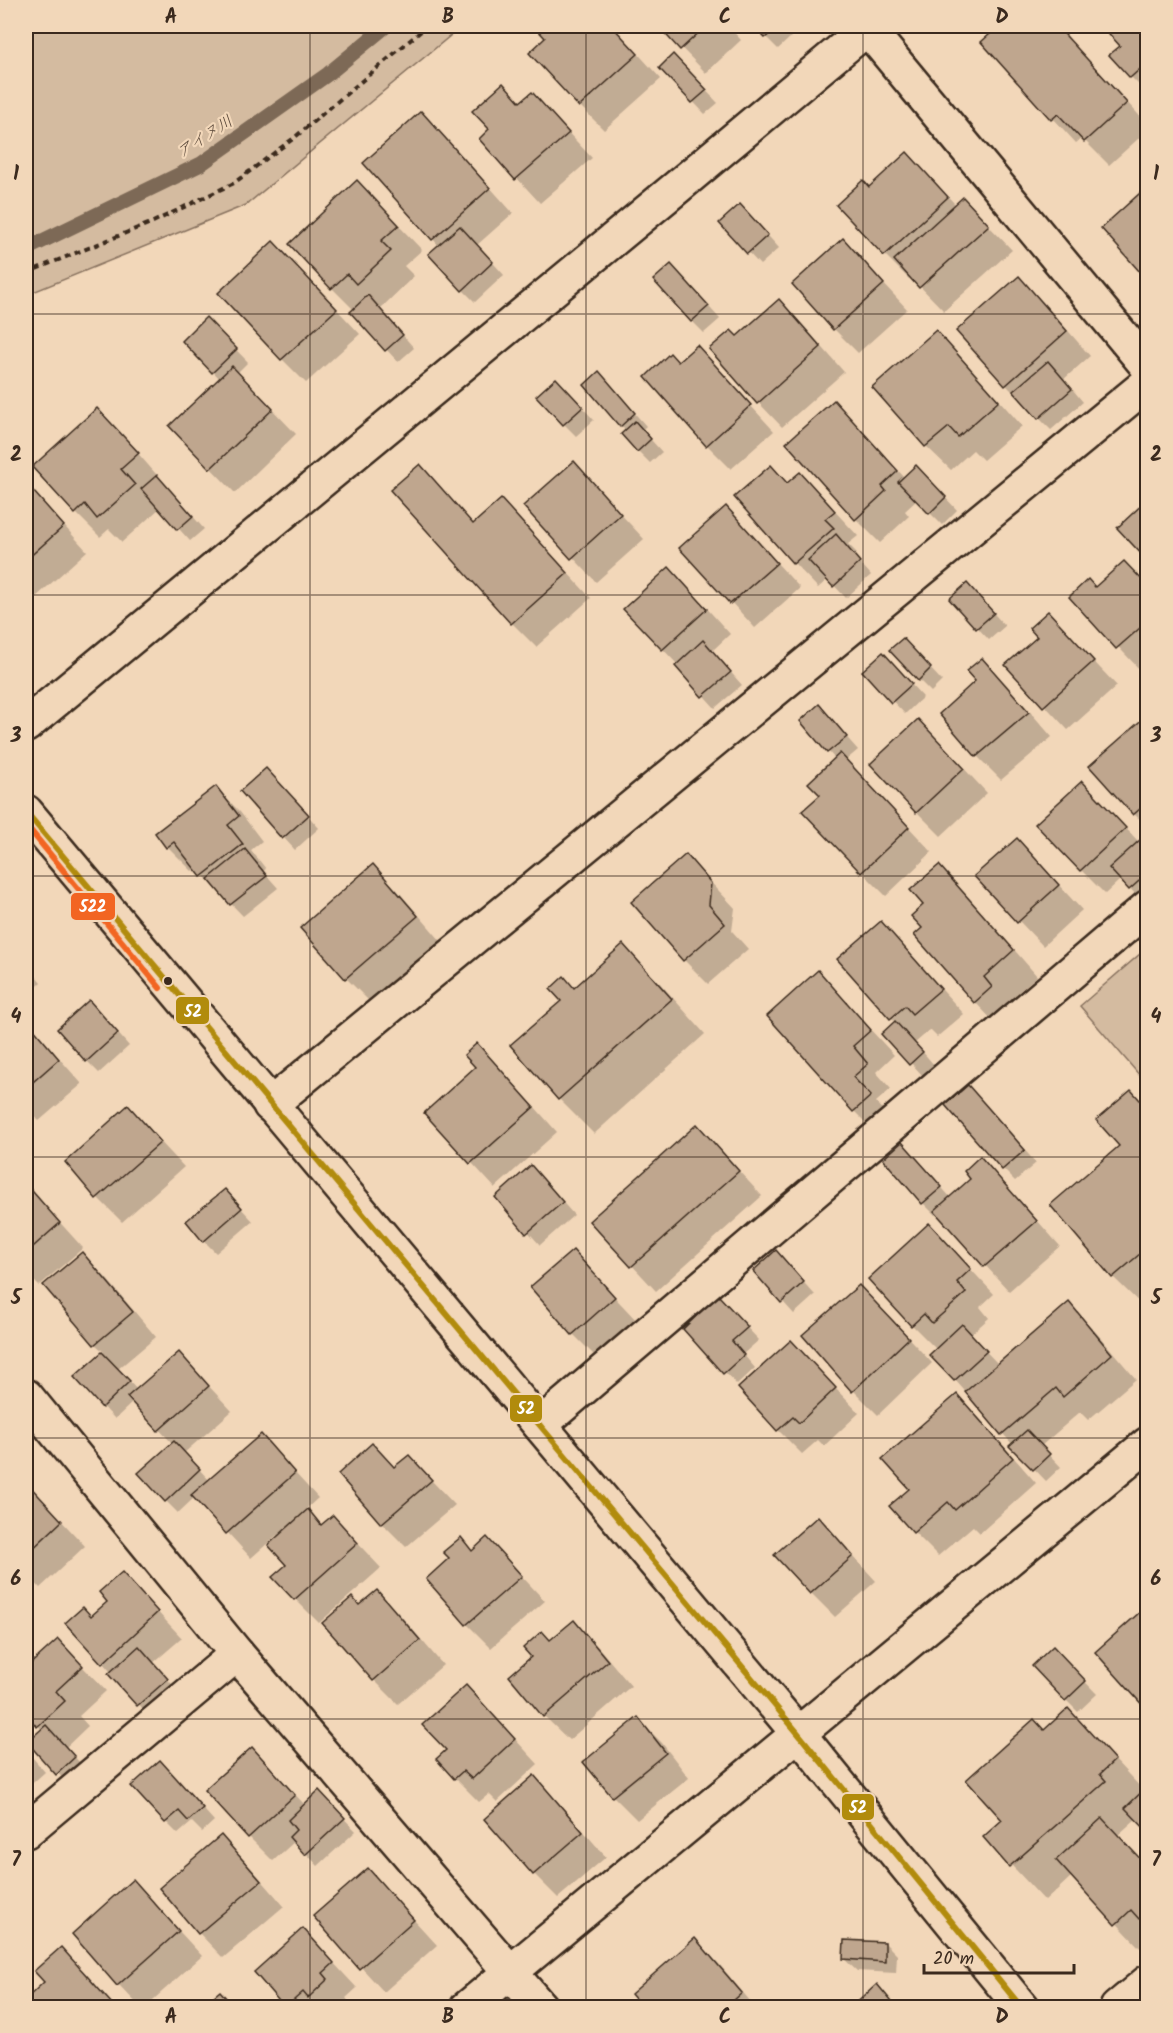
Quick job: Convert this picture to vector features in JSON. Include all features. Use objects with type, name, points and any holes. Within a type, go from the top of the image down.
[{"type":"street","points":[[26,725],[869,27],[1148,367]]},
{"type":"street","points":[[270,1105],[1148,383]]},
{"type":"street","points":[[26,812],[797,1732],[1022,2007]]},
{"type":"street","points":[[540,1425],[1148,908]]},
{"type":"street","points":[[26,1396],[237,1654],[541,2007]]},
{"type":"street","points":[[467,2007],[1148,1444]]},
{"type":"street","points":[[26,1831],[237,1654]]},
{"type":"street","points":[[1117,2007],[1148,1982]]},
{"type":"path","points":[[26,273],[153,222],[234,183],[294,138],[427,26]]},
{"type":"shaded area","points":[[26,26],[462,26],[246,205],[26,295]]},
{"type":"shaded area","points":[[1147,948],[1147,1084],[1080,1006]]},
{"type":"building","points":[[534,26],[612,26],[638,54],[579,107],[529,53],[545,38]]},
{"type":"building","points":[[658,26],[706,26],[680,50]]},
{"type":"building","points":[[753,26],[779,26],[765,38]]},
{"type":"building","points":[[999,26],[1057,26],[1127,103],[1084,142],[1058,114],[1051,120],[981,42]]},
{"type":"building","points":[[1102,26],[1148,26],[1148,62],[1130,78],[1109,55],[1120,46]]},
{"type":"building","points":[[673,54],[707,90],[692,103],[659,68]]},
{"type":"building","points":[[503,83],[520,102],[532,92],[569,133],[515,180],[479,139],[489,129],[472,111]]},
{"type":"building","points":[[421,111],[490,188],[432,240],[363,163]]},
{"type":"building","points":[[907,152],[948,197],[884,256],[836,205],[863,180],[869,187]]},
{"type":"building","points":[[357,180],[399,225],[381,241],[391,251],[356,284],[347,274],[331,289],[289,244]]},
{"type":"building","points":[[1148,186],[1148,281],[1101,228]]},
{"type":"building","points":[[963,197],[989,225],[919,288],[894,260]]},
{"type":"building","points":[[740,204],[768,235],[747,254],[719,223]]},
{"type":"building","points":[[460,226],[493,262],[462,291],[428,254]]},
{"type":"building","points":[[843,238],[884,284],[833,330],[792,284]]},
{"type":"building","points":[[273,241],[337,309],[281,360],[218,293]]},
{"type":"building","points":[[671,264],[709,306],[691,322],[653,280]]},
{"type":"building","points":[[1019,276],[1067,331],[1005,386],[956,331]]},
{"type":"building","points":[[368,295],[403,335],[385,351],[350,312]]},
{"type":"building","points":[[779,299],[821,347],[757,404],[709,349],[731,330],[737,336]]},
{"type":"building","points":[[206,317],[237,349],[212,373],[182,341]]},
{"type":"building","points":[[936,330],[999,401],[958,437],[949,427],[925,447],[872,387]]},
{"type":"building","points":[[697,345],[751,405],[706,446],[645,377],[670,353],[678,362]]},
{"type":"building","points":[[1048,361],[1072,389],[1038,419],[1013,391]]},
{"type":"building","points":[[232,366],[273,409],[210,469],[169,426]]},
{"type":"building","points":[[599,371],[635,413],[620,427],[584,385]]},
{"type":"building","points":[[556,378],[583,407],[563,425],[536,396]]},
{"type":"building","points":[[834,400],[898,471],[882,486],[886,491],[855,520],[786,443]]},
{"type":"building","points":[[97,408],[139,453],[121,469],[135,485],[97,519],[85,504],[75,514],[32,467]]},
{"type":"building","points":[[635,421],[651,439],[637,452],[621,434]]},
{"type":"building","points":[[574,461],[621,514],[571,559],[523,506]]},
{"type":"building","points":[[420,464],[473,524],[501,499],[568,573],[511,624],[390,490]]},
{"type":"building","points":[[771,465],[787,483],[800,472],[835,511],[825,519],[834,528],[793,564],[734,497]]},
{"type":"building","points":[[916,465],[946,497],[929,514],[898,482]]},
{"type":"building","points":[[157,475],[193,516],[177,530],[141,489]]},
{"type":"building","points":[[26,483],[64,526],[26,560]]},
{"type":"building","points":[[1148,499],[1148,561],[1117,528]]},
{"type":"building","points":[[726,506],[777,563],[730,604],[679,548]]},
{"type":"building","points":[[836,534],[860,562],[833,587],[808,560]]},
{"type":"building","points":[[1124,561],[1148,586],[1148,621],[1116,649],[1069,597],[1088,579],[1095,587]]},
{"type":"building","points":[[669,567],[707,609],[662,650],[623,609]]},
{"type":"building","points":[[967,583],[994,613],[976,629],[949,599]]},
{"type":"building","points":[[1048,611],[1094,661],[1043,707],[1005,665],[1037,637],[1029,628]]},
{"type":"building","points":[[903,638],[931,668],[918,681],[889,650]]},
{"type":"building","points":[[703,640],[731,672],[702,697],[675,666]]},
{"type":"building","points":[[883,652],[912,684],[891,703],[862,671]]},
{"type":"building","points":[[982,658],[1029,712],[976,757],[939,714],[975,681],[966,671]]},
{"type":"building","points":[[819,704],[847,737],[827,753],[800,721]]},
{"type":"building","points":[[1146,716],[1148,718],[1148,802],[1133,815],[1089,766]]},
{"type":"building","points":[[918,719],[964,768],[916,813],[870,764]]},
{"type":"building","points":[[840,753],[909,827],[861,873],[802,811],[820,795],[808,783]]},
{"type":"building","points":[[266,768],[309,815],[282,839],[240,791]]},
{"type":"building","points":[[1082,781],[1126,828],[1080,871],[1035,824]]},
{"type":"building","points":[[216,786],[239,816],[228,825],[243,844],[201,877],[174,842],[166,848],[155,833]]},
{"type":"building","points":[[1017,838],[1059,885],[1017,923],[974,876]]},
{"type":"building","points":[[1141,839],[1148,846],[1148,873],[1129,890],[1109,868]]},
{"type":"building","points":[[245,849],[267,876],[230,905],[208,879]]},
{"type":"building","points":[[686,854],[711,883],[709,905],[725,924],[683,961],[631,902]]},
{"type":"building","points":[[373,864],[418,916],[345,979],[300,928]]},
{"type":"building","points":[[939,865],[1014,950],[984,977],[992,987],[974,1003],[914,935],[922,928],[911,916],[923,905],[910,890]]},
{"type":"building","points":[[881,921],[941,989],[912,1014],[905,1006],[890,1019],[837,959]]},
{"type":"building","points":[[623,944],[672,999],[558,1100],[510,1045],[561,1001],[550,989],[564,976],[574,988]]},
{"type":"building","points":[[818,970],[871,1030],[853,1046],[868,1064],[853,1077],[871,1096],[853,1112],[767,1016]]},
{"type":"building","points":[[89,1000],[118,1033],[86,1062],[57,1029]]},
{"type":"building","points":[[26,1020],[59,1059],[26,1088]]},
{"type":"building","points":[[895,1021],[923,1052],[909,1065],[881,1034]]},
{"type":"building","points":[[477,1043],[534,1107],[470,1164],[424,1113],[475,1067],[464,1055]]},
{"type":"building","points":[[968,1085],[1025,1150],[1002,1170],[945,1105]]},
{"type":"building","points":[[1131,1090],[1148,1109],[1148,1247],[1112,1278],[1050,1205],[1119,1146],[1096,1120]]},
{"type":"building","points":[[128,1105],[161,1142],[96,1199],[65,1162]]},
{"type":"building","points":[[697,1124],[739,1171],[631,1267],[589,1221]]},
{"type":"building","points":[[902,1142],[942,1187],[922,1204],[883,1159]]},
{"type":"building","points":[[980,1156],[1037,1221],[984,1267],[934,1211],[970,1179],[964,1171]]},
{"type":"building","points":[[531,1165],[563,1202],[526,1234],[495,1197]]},
{"type":"building","points":[[26,1184],[60,1223],[26,1253]]},
{"type":"building","points":[[225,1189],[242,1208],[203,1242],[186,1221]]},
{"type":"building","points":[[929,1223],[971,1269],[957,1282],[966,1293],[932,1323],[924,1314],[911,1326],[868,1279]]},
{"type":"building","points":[[573,1250],[615,1297],[572,1335],[530,1287]]},
{"type":"building","points":[[776,1250],[804,1282],[781,1303],[753,1271]]},
{"type":"building","points":[[82,1252],[133,1312],[94,1345],[43,1285]]},
{"type":"building","points":[[859,1285],[909,1338],[852,1392],[802,1335]]},
{"type":"building","points":[[718,1295],[748,1327],[732,1341],[744,1355],[723,1374],[683,1329]]},
{"type":"building","points":[[1069,1302],[1112,1354],[1063,1397],[1056,1388],[1001,1435],[965,1392]]},
{"type":"building","points":[[962,1324],[987,1351],[954,1381],[929,1355]]},
{"type":"building","points":[[791,1340],[836,1388],[799,1423],[793,1417],[777,1431],[738,1388]]},
{"type":"building","points":[[102,1352],[130,1381],[102,1408],[74,1377]]},
{"type":"building","points":[[179,1352],[209,1386],[158,1431],[127,1397]]},
{"type":"building","points":[[957,1394],[1013,1458],[955,1510],[948,1502],[913,1533],[889,1506],[909,1489],[882,1459]]},
{"type":"building","points":[[1027,1430],[1050,1454],[1033,1470],[1009,1446]]},
{"type":"building","points":[[261,1434],[295,1473],[226,1534],[191,1495]]},
{"type":"building","points":[[174,1441],[200,1469],[165,1502],[138,1473]]},
{"type":"building","points":[[372,1443],[394,1467],[409,1455],[432,1480],[381,1524],[338,1474]]},
{"type":"building","points":[[26,1482],[62,1521],[26,1555]]},
{"type":"building","points":[[308,1509],[321,1525],[333,1515],[358,1543],[294,1600],[272,1577],[286,1565],[268,1545]]},
{"type":"building","points":[[818,1516],[853,1556],[810,1594],[774,1555]]},
{"type":"building","points":[[461,1537],[472,1551],[487,1537],[522,1576],[466,1625],[426,1579],[449,1558],[443,1552]]},
{"type":"building","points":[[122,1572],[158,1612],[102,1664],[65,1623],[83,1607],[91,1616],[107,1602],[99,1592]]},
{"type":"building","points":[[377,1590],[420,1640],[373,1681],[322,1623],[352,1597],[359,1605]]},
{"type":"building","points":[[1148,1605],[1148,1708],[1146,1709],[1095,1652]]},
{"type":"building","points":[[574,1620],[608,1661],[543,1717],[509,1676],[531,1657],[523,1648],[542,1631],[550,1640]]},
{"type":"building","points":[[58,1639],[83,1666],[56,1691],[65,1701],[37,1727],[26,1714],[26,1668]]},
{"type":"building","points":[[139,1646],[168,1679],[137,1706],[108,1674]]},
{"type":"building","points":[[1053,1646],[1086,1681],[1065,1701],[1032,1666]]},
{"type":"building","points":[[466,1685],[515,1739],[472,1779],[463,1771],[454,1779],[436,1759],[446,1750],[422,1725]]},
{"type":"building","points":[[1068,1708],[1115,1760],[1100,1774],[1106,1781],[1009,1867],[983,1837],[1002,1820],[966,1780],[1034,1719],[1044,1730]]},
{"type":"building","points":[[638,1717],[666,1753],[612,1797],[583,1762]]},
{"type":"building","points":[[46,1725],[75,1757],[56,1775],[27,1742]]},
{"type":"building","points":[[252,1747],[295,1795],[248,1838],[204,1790]]},
{"type":"building","points":[[160,1760],[203,1808],[188,1821],[179,1811],[165,1823],[131,1786]]},
{"type":"building","points":[[534,1775],[583,1832],[533,1875],[484,1819]]},
{"type":"building","points":[[1148,1786],[1148,1832],[1125,1808]]},
{"type":"building","points":[[319,1790],[345,1818],[305,1855],[289,1837],[296,1830],[288,1820]]},
{"type":"building","points":[[1102,1818],[1148,1867],[1148,1887],[1140,1893],[1148,1901],[1148,1911],[1139,1919],[1131,1910],[1115,1925],[1056,1860]]},
{"type":"building","points":[[221,1835],[261,1881],[198,1934],[159,1888]]},
{"type":"building","points":[[368,1868],[414,1920],[359,1969],[313,1916]]},
{"type":"building","points":[[133,1879],[179,1931],[117,1986],[72,1934]]},
{"type":"building","points":[[303,1928],[334,1963],[323,1973],[328,1979],[308,1998],[303,1992],[285,2008],[254,1972]]},
{"type":"building","points":[[695,1938],[742,1993],[725,2008],[643,2008],[631,1994]]},
{"type":"building","points":[[844,1940],[885,1942],[885,1962],[843,1959]]},
{"type":"building","points":[[61,1947],[113,2005],[110,2008],[26,2008],[26,1999],[44,1982],[34,1971]]},
{"type":"building","points":[[877,1984],[897,2008],[851,2008]]},
{"type":"building","points":[[220,1991],[235,2008],[200,2008]]},
{"type":"waterway","name":"アイヌ川","points":[[26,249],[201,164],[328,74],[386,26]]},
{"type":"transit line","name":"52","points":[[26,812],[797,1732],[1022,2008]]},
{"type":"transit line","name":"522","points":[[26,825],[160,988]]}]
